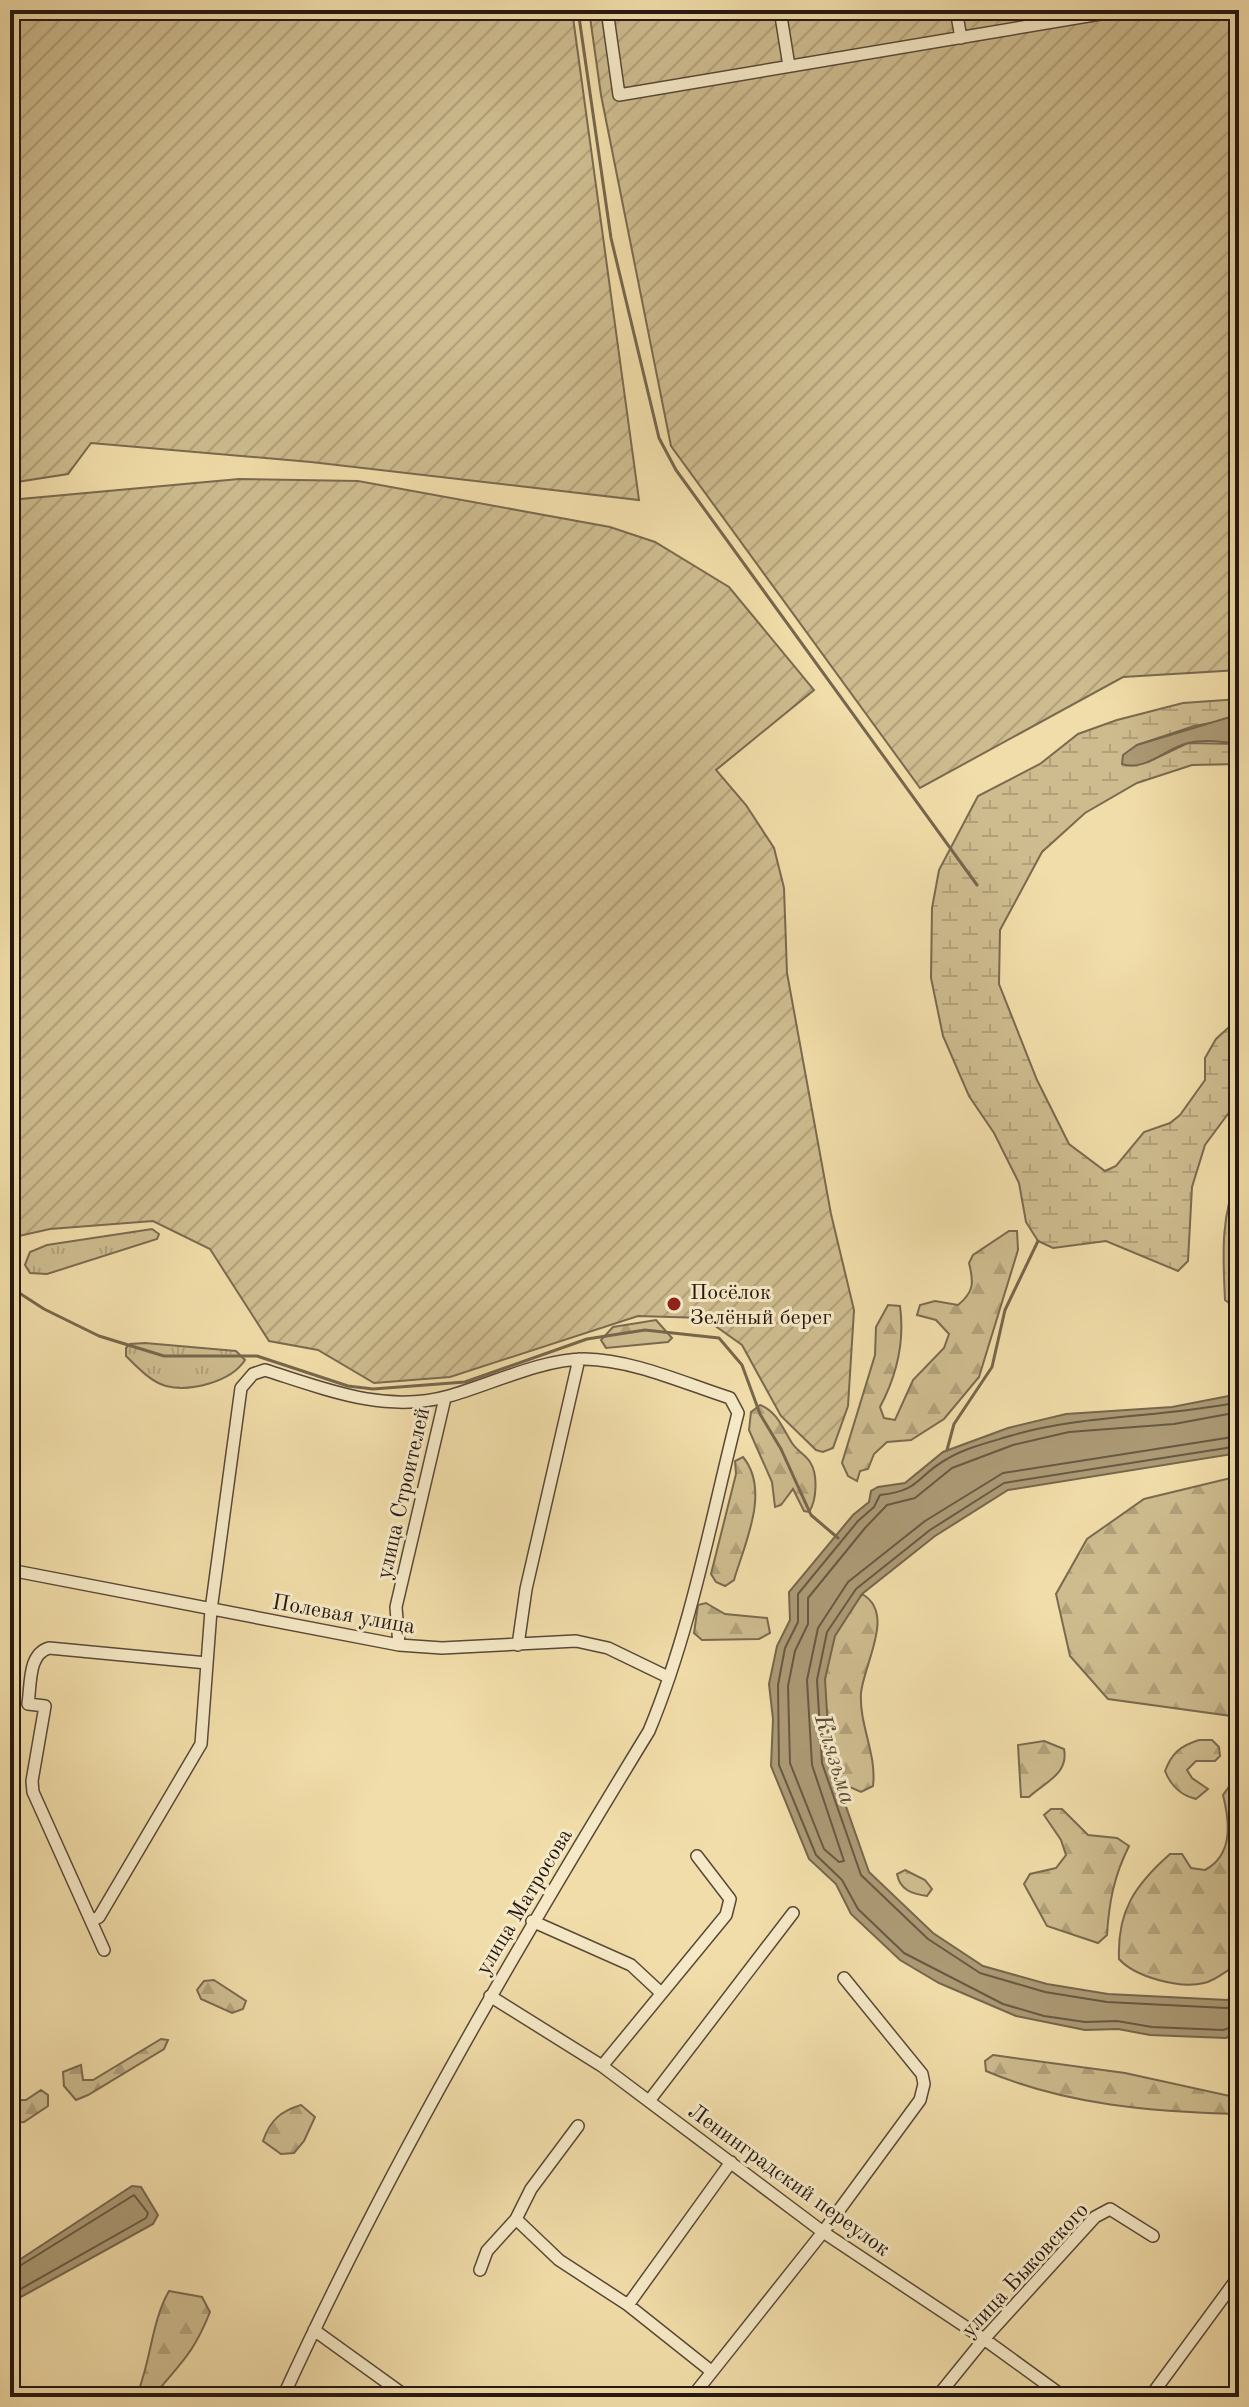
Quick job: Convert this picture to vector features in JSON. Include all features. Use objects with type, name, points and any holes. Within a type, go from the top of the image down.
[{"type":"street","points":[[607,10],[619,95],[1124,10]]},
{"type":"street","points":[[780,10],[789,66]]},
{"type":"street","points":[[956,10],[961,38]]},
{"type":"street","points":[[93,1920],[99,1917],[201,1744],[211,1610],[241,1388],[253,1374],[265,1370],[365,1401],[410,1403],[445,1398],[579,1359],[526,1589],[518,1645]]},
{"type":"street","name":"улица Матросова","points":[[283,2397],[314,2330],[490,1996],[532,1921],[649,1731],[692,1598],[738,1413],[737,1405],[730,1398],[615,1360],[579,1359]]},
{"type":"street","name":"улица Строителей","points":[[399,1645],[396,1607],[445,1398]]},
{"type":"street","name":"Полевая улица","points":[[10,1570],[399,1645],[442,1648],[576,1641],[635,1659],[668,1677]]},
{"type":"street","points":[[104,1950],[33,1792],[32,1781],[45,1706],[28,1704],[34,1658],[40,1651],[49,1648],[207,1663]]},
{"type":"street","points":[[602,2066],[726,1915],[730,1899],[697,1856]]},
{"type":"street","points":[[649,2101],[793,1913]]},
{"type":"street","points":[[532,1921],[631,1965],[660,1992]]},
{"type":"street","points":[[692,2397],[823,2232],[920,2100],[924,2084],[922,2074],[844,1978]]},
{"type":"street","name":"Ленинградский переулок","points":[[490,1996],[602,2066],[823,2232],[984,2339],[1064,2397]]},
{"type":"street","points":[[480,2270],[487,2251],[516,2219],[531,2189],[578,2126]]},
{"type":"street","points":[[628,2305],[731,2162]]},
{"type":"street","name":"улица Быковского","points":[[937,2397],[984,2339],[1095,2217],[1110,2209],[1153,2236]]},
{"type":"street","points":[[516,2219],[559,2260],[628,2305],[711,2371]]},
{"type":"street","points":[[1150,2397],[1239,2276]]},
{"type":"street","points":[[314,2330],[407,2397]]},
{"type":"green space","points":[[10,10],[572,10],[639,500],[311,462],[91,443],[68,474],[10,483]]},
{"type":"green space","points":[[589,10],[1239,10],[1239,670],[1123,677],[920,788],[671,446],[601,95]]},
{"type":"green space","points":[[239,479],[358,481],[610,527],[655,542],[729,587],[814,690],[716,770],[746,805],[774,848],[784,888],[787,973],[831,1214],[854,1310],[848,1406],[833,1448],[823,1452],[816,1450],[781,1416],[742,1345],[704,1318],[638,1316],[450,1377],[374,1383],[318,1350],[269,1341],[210,1249],[153,1221],[50,1229],[10,1238],[10,500]]},
{"type":"green space","points":[[1239,699],[1239,718],[1194,726],[1137,745],[1148,762],[1188,743],[1239,744],[1239,764],[1192,765],[1137,783],[1085,813],[1042,852],[1000,930],[999,984],[1037,1080],[1069,1144],[1105,1171],[1116,1166],[1144,1132],[1170,1123],[1180,1115],[1205,1080],[1205,1058],[1216,1039],[1239,1018],[1239,1099],[1205,1145],[1192,1187],[1188,1261],[1178,1271],[1106,1241],[1053,1248],[1038,1241],[1026,1222],[1019,1183],[994,1133],[969,1096],[943,1036],[931,978],[932,908],[939,870],[978,796],[1040,764],[1078,734],[1183,703]]},
{"type":"green space","points":[[1239,1175],[1239,1310],[1225,1300],[1224,1252],[1229,1205]]},
{"type":"green space","points":[[152,1229],[159,1234],[157,1239],[47,1274],[30,1273],[25,1265],[30,1252],[47,1245]]},
{"type":"green space","points":[[1009,1231],[1017,1231],[1018,1250],[979,1377],[944,1419],[911,1440],[887,1442],[874,1454],[868,1469],[860,1471],[857,1481],[848,1476],[842,1463],[875,1355],[876,1327],[888,1305],[900,1306],[900,1346],[895,1371],[880,1407],[884,1418],[895,1420],[913,1380],[944,1348],[949,1334],[936,1320],[917,1315],[920,1305],[935,1301],[958,1305],[971,1287],[969,1263],[973,1255]]},
{"type":"green space","points":[[656,1320],[672,1338],[668,1342],[606,1348],[601,1340],[613,1327]]},
{"type":"green space","points":[[130,1344],[236,1351],[245,1360],[230,1374],[209,1384],[176,1388],[150,1378],[126,1356],[126,1348]]},
{"type":"green space","points":[[760,1405],[775,1416],[794,1446],[813,1467],[815,1494],[809,1512],[804,1511],[793,1489],[781,1505],[775,1507],[772,1482],[749,1430],[751,1412]]},
{"type":"green space","points":[[743,1457],[755,1486],[753,1518],[734,1580],[725,1586],[716,1582],[711,1574],[736,1474],[735,1461]]},
{"type":"green space","points":[[1239,1476],[1239,1717],[1108,1699],[1070,1656],[1056,1594],[1087,1539],[1144,1499]]},
{"type":"green space","points":[[862,1594],[872,1602],[877,1613],[877,1626],[861,1693],[873,1762],[873,1786],[861,1792],[836,1781],[825,1728],[824,1690],[834,1637]]},
{"type":"green space","points":[[706,1603],[725,1614],[767,1618],[770,1633],[759,1639],[702,1640],[694,1633],[698,1605]]},
{"type":"green space","points":[[10,1680],[17,1684],[17,1747],[10,1750]]},
{"type":"green space","points":[[1199,1740],[1212,1740],[1219,1747],[1220,1756],[1215,1761],[1196,1761],[1187,1770],[1192,1778],[1208,1789],[1196,1799],[1177,1789],[1165,1771],[1178,1751]]},
{"type":"green space","points":[[1044,1741],[1064,1749],[1063,1765],[1054,1777],[1029,1797],[1021,1797],[1018,1745]]},
{"type":"green space","points":[[1239,1773],[1239,1969],[1233,1967],[1212,1980],[1194,1984],[1171,1983],[1136,1971],[1119,1959],[1121,1927],[1131,1900],[1147,1877],[1170,1854],[1182,1854],[1191,1868],[1205,1870],[1221,1856],[1228,1827],[1223,1795]]},
{"type":"green space","points":[[1051,1809],[1062,1809],[1088,1835],[1117,1838],[1129,1846],[1113,1889],[1107,1935],[1098,1943],[1047,1926],[1024,1884],[1030,1874],[1056,1868],[1066,1855],[1061,1840],[1044,1815]]},
{"type":"green space","points":[[905,1870],[925,1880],[932,1889],[927,1896],[912,1892],[901,1884],[897,1874]]},
{"type":"green space","points":[[214,1980],[246,2001],[243,2009],[232,2013],[201,1999],[197,1990],[204,1981]]},
{"type":"green space","points":[[161,2039],[168,2040],[164,2049],[88,2095],[76,2100],[64,2086],[63,2072],[81,2065],[83,2080],[93,2080]]},
{"type":"green space","points":[[993,2055],[1125,2073],[1239,2098],[1239,2114],[1142,2108],[1047,2092],[986,2071],[985,2061]]},
{"type":"green space","points":[[41,2090],[48,2095],[48,2106],[24,2122],[10,2123],[10,2100],[26,2100]]},
{"type":"green space","points":[[301,2105],[315,2117],[304,2141],[294,2153],[281,2154],[263,2141],[277,2117]]},
{"type":"green space","points":[[169,2291],[202,2297],[210,2312],[192,2349],[153,2397],[136,2397],[158,2316]]},
{"type":"water","points":[[1230,717],[1239,718],[1239,744],[1194,742],[1139,765],[1122,764],[1123,755],[1137,745]]},
{"type":"water","points":[[1239,1394],[1239,1453],[1008,1490],[935,1536],[862,1594],[835,1636],[825,1679],[830,1761],[869,1872],[933,1933],[983,1966],[1047,1984],[1108,1994],[1227,2000],[1239,1997],[1239,2031],[1226,2038],[1150,2035],[1118,2029],[1085,2030],[1016,2016],[939,1983],[900,1960],[851,1914],[836,1884],[809,1859],[771,1766],[773,1719],[769,1684],[777,1646],[790,1620],[789,1592],[853,1515],[869,1502],[871,1491],[905,1483],[943,1452],[1008,1428],[1066,1414],[1172,1407]]},
{"type":"water","points":[[132,2186],[141,2187],[158,2215],[153,2224],[10,2303],[10,2266]]},
{"type":"waterway","points":[[578,10],[611,238],[659,438],[676,470],[977,885]]},
{"type":"waterway","points":[[947,1450],[954,1424],[992,1367],[1005,1310],[1038,1241]]},
{"type":"waterway","points":[[10,1287],[44,1309],[99,1336],[164,1356],[257,1356],[348,1386],[373,1389],[465,1382],[587,1339],[645,1330],[719,1338],[742,1365],[760,1414],[781,1449],[811,1515],[838,1538]]},
{"type":"place","name":"Посёлок Зелёный берег","points":[[674,1304]]},
{"type":"water label","name":"Клязьма","points":[[836,1759]]}]
